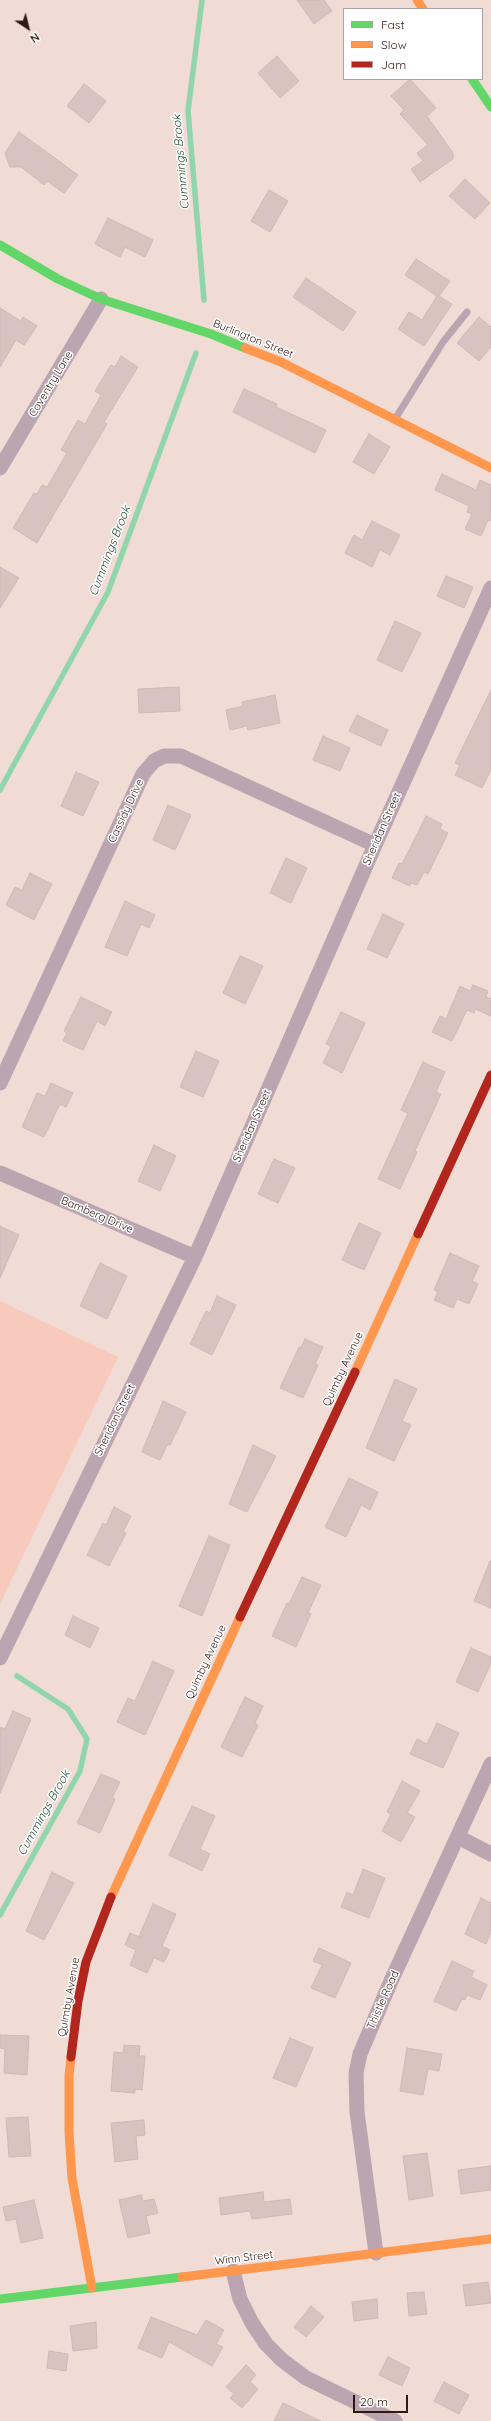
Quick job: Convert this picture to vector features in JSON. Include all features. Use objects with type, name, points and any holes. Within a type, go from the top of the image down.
[{"type":"street","points":[[416,0],[422,8]]},
{"type":"street","points":[[473,80],[491,107]]},
{"type":"street","name":"Burlington Street","points":[[0,246],[58,279],[101,299],[234,342],[281,362],[491,468]]},
{"type":"street","name":"Coventry Lane","points":[[0,468],[101,299]]},
{"type":"street","name":"Sheridan Street","points":[[0,1658],[195,1257],[375,845],[491,588]]},
{"type":"street","name":"Cassidy Drive","points":[[0,1082],[143,774],[154,761],[164,756],[182,756],[375,845]]},
{"type":"street","name":"Quimby Avenue","points":[[92,2288],[72,2178],[68,2124],[69,2076],[72,2041],[78,2001],[88,1956],[116,1884],[364,1353],[491,1075]]},
{"type":"street","name":"Bamberg Drive","points":[[0,1173],[195,1257]]},
{"type":"street","name":"Thistle Road","points":[[376,2253],[357,2112],[356,2073],[368,2034],[491,1764]]},
{"type":"street","points":[[458,1837],[491,1854]]},
{"type":"street","name":"Winn Street","points":[[0,2299],[491,2239]]},
{"type":"street","points":[[233,2271],[240,2299],[252,2323],[282,2360],[306,2378],[395,2421]]},
{"type":"lane","points":[[395,419],[443,342],[467,312]]},
{"type":"shaded area","points":[[0,1301],[118,1357],[0,1604]]},
{"type":"building","points":[[297,0],[324,0],[332,11],[314,24]]},
{"type":"building","points":[[277,56],[299,81],[280,98],[258,73]]},
{"type":"building","points":[[409,80],[411,80],[436,108],[427,116],[453,153],[453,159],[420,182],[411,169],[423,161],[417,153],[428,145],[400,114],[404,110],[391,96]]},
{"type":"building","points":[[84,84],[106,101],[89,123],[67,106]]},
{"type":"building","points":[[19,132],[78,175],[64,193],[47,181],[44,185],[21,167],[10,167],[5,153]]},
{"type":"building","points":[[465,179],[490,203],[475,219],[449,196]]},
{"type":"building","points":[[269,190],[288,201],[270,232],[251,221]]},
{"type":"building","points":[[108,218],[153,240],[145,257],[125,247],[120,257],[95,244]]},
{"type":"building","points":[[416,259],[450,281],[439,296],[452,304],[424,346],[398,329],[409,312],[422,320],[437,296],[405,275]]},
{"type":"building","points":[[306,278],[356,312],[343,331],[293,297]]},
{"type":"building","points":[[0,308],[21,321],[23,317],[37,326],[24,345],[16,340],[0,367]]},
{"type":"building","points":[[479,317],[491,327],[491,347],[479,361],[457,343]]},
{"type":"building","points":[[121,356],[138,367],[104,422],[107,424],[37,543],[13,528],[34,493],[37,494],[42,485],[47,487],[67,453],[61,450],[78,420],[85,424],[101,395],[95,391],[111,365],[115,367]]},
{"type":"building","points":[[244,389],[277,404],[276,407],[326,430],[315,453],[233,412]]},
{"type":"building","points":[[369,434],[390,447],[374,474],[353,462]]},
{"type":"building","points":[[442,474],[476,490],[480,480],[491,485],[491,521],[488,520],[481,536],[465,529],[472,514],[467,512],[469,506],[435,490]]},
{"type":"building","points":[[372,521],[400,535],[390,555],[380,550],[372,567],[345,553],[354,535],[362,540]]},
{"type":"building","points":[[0,567],[19,578],[0,608]]},
{"type":"building","points":[[446,576],[473,587],[464,608],[437,596]]},
{"type":"building","points":[[395,621],[421,633],[402,672],[377,660]]},
{"type":"building","points":[[179,687],[180,711],[139,713],[138,689]]},
{"type":"building","points":[[491,690],[491,770],[482,788],[455,775],[460,765],[455,763]]},
{"type":"building","points":[[275,695],[280,723],[248,730],[247,726],[230,730],[226,710],[243,706],[242,702]]},
{"type":"building","points":[[357,715],[388,730],[381,746],[349,731]]},
{"type":"building","points":[[323,736],[350,748],[340,771],[313,760]]},
{"type":"building","points":[[76,772],[99,782],[83,816],[61,806]]},
{"type":"building","points":[[168,805],[191,815],[175,850],[153,840]]},
{"type":"building","points":[[426,816],[442,824],[440,829],[448,833],[428,874],[424,872],[417,885],[411,883],[410,886],[392,878],[399,863],[402,864]]},
{"type":"building","points":[[286,858],[307,868],[291,903],[270,893]]},
{"type":"building","points":[[30,873],[52,884],[34,920],[6,905],[15,887],[22,890]]},
{"type":"building","points":[[125,901],[155,915],[149,928],[141,924],[127,956],[105,947]]},
{"type":"building","points":[[383,914],[404,924],[387,958],[367,949]]},
{"type":"building","points":[[240,956],[263,966],[245,1004],[223,993]]},
{"type":"building","points":[[473,985],[488,991],[486,997],[491,999],[491,1016],[475,1009],[474,1013],[467,1010],[452,1041],[432,1032],[440,1016],[446,1019],[460,986],[470,991]]},
{"type":"building","points":[[81,997],[112,1012],[105,1026],[97,1021],[83,1050],[63,1041],[67,1033],[64,1031]]},
{"type":"building","points":[[341,1012],[365,1023],[342,1073],[323,1063],[331,1046],[326,1044]]},
{"type":"building","points":[[196,1051],[219,1061],[203,1097],[180,1087]]},
{"type":"building","points":[[423,1062],[445,1072],[436,1092],[441,1094],[415,1151],[417,1152],[400,1189],[378,1179],[408,1113],[401,1110]]},
{"type":"building","points":[[51,1083],[73,1093],[66,1107],[60,1104],[44,1137],[22,1127],[37,1093],[45,1096]]},
{"type":"building","points":[[154,1145],[176,1156],[160,1191],[138,1181]]},
{"type":"building","points":[[274,1159],[295,1168],[278,1203],[258,1194]]},
{"type":"building","points":[[359,1223],[381,1233],[364,1270],[342,1260]]},
{"type":"building","points":[[0,1226],[19,1235],[0,1278]]},
{"type":"building","points":[[450,1253],[479,1266],[472,1281],[478,1284],[469,1304],[457,1299],[453,1308],[434,1300],[438,1292],[434,1290]]},
{"type":"building","points":[[100,1263],[127,1276],[107,1319],[80,1306]]},
{"type":"building","points":[[217,1296],[236,1305],[212,1355],[190,1344],[206,1311],[210,1313]]},
{"type":"building","points":[[305,1339],[323,1347],[315,1364],[318,1365],[303,1398],[280,1388],[299,1347],[301,1348]]},
{"type":"building","points":[[395,1379],[417,1389],[402,1421],[411,1425],[394,1461],[366,1448]]},
{"type":"building","points":[[163,1401],[186,1412],[170,1445],[168,1444],[160,1460],[142,1452]]},
{"type":"building","points":[[253,1445],[276,1456],[247,1512],[229,1504]]},
{"type":"building","points":[[349,1478],[378,1492],[370,1510],[361,1505],[346,1537],[325,1527]]},
{"type":"building","points":[[114,1507],[131,1516],[123,1532],[126,1533],[109,1566],[87,1555],[103,1523],[106,1525]]},
{"type":"building","points":[[209,1536],[230,1545],[202,1616],[179,1606]]},
{"type":"building","points":[[491,1561],[491,1608],[474,1601]]},
{"type":"building","points":[[302,1577],[321,1585],[308,1613],[311,1614],[296,1647],[272,1636],[287,1603],[289,1604]]},
{"type":"building","points":[[73,1616],[99,1628],[90,1648],[65,1635]]},
{"type":"building","points":[[471,1648],[491,1657],[491,1663],[478,1692],[456,1682]]},
{"type":"building","points":[[153,1661],[174,1671],[145,1735],[117,1722],[128,1698],[135,1701]]},
{"type":"building","points":[[245,1697],[263,1706],[255,1723],[258,1725],[242,1757],[221,1747]]},
{"type":"building","points":[[13,1711],[31,1719],[0,1793],[0,1727],[5,1729]]},
{"type":"building","points":[[437,1723],[459,1733],[443,1768],[410,1754],[417,1739],[427,1744]]},
{"type":"building","points":[[101,1774],[120,1782],[112,1798],[115,1799],[100,1833],[77,1823]]},
{"type":"building","points":[[402,1781],[420,1791],[407,1813],[415,1817],[401,1842],[382,1831],[391,1814],[387,1812]]},
{"type":"building","points":[[192,1806],[215,1816],[200,1849],[210,1854],[202,1871],[169,1855]]},
{"type":"building","points":[[363,1869],[385,1878],[369,1918],[341,1907],[347,1892],[353,1895]]},
{"type":"building","points":[[52,1872],[74,1883],[44,1940],[26,1931]]},
{"type":"building","points":[[481,1898],[491,1903],[491,1932],[486,1944],[465,1934]]},
{"type":"building","points":[[153,1904],[176,1914],[162,1946],[170,1950],[164,1962],[154,1958],[147,1973],[130,1965],[136,1950],[125,1945],[130,1933],[142,1938],[139,1936]]},
{"type":"building","points":[[319,1948],[351,1963],[335,1998],[311,1988],[322,1965],[313,1961]]},
{"type":"building","points":[[452,1961],[474,1971],[471,1977],[487,1985],[480,2000],[467,1995],[465,2000],[462,1999],[456,2011],[434,2001]]},
{"type":"building","points":[[0,2035],[29,2036],[27,2075],[4,2073],[5,2049],[0,2048]]},
{"type":"building","points":[[290,2038],[313,2048],[296,2087],[273,2078]]},
{"type":"building","points":[[124,2045],[140,2046],[139,2056],[145,2056],[142,2090],[135,2089],[135,2093],[111,2091],[114,2052],[123,2053]]},
{"type":"building","points":[[407,2048],[442,2054],[439,2071],[428,2069],[423,2095],[400,2091]]},
{"type":"building","points":[[28,2117],[31,2156],[9,2157],[6,2118]]},
{"type":"building","points":[[144,2120],[145,2135],[136,2136],[138,2159],[115,2162],[111,2123]]},
{"type":"building","points":[[427,2153],[433,2196],[409,2200],[403,2156]]},
{"type":"building","points":[[491,2166],[491,2190],[461,2194],[458,2170]]},
{"type":"building","points":[[263,2192],[264,2202],[290,2199],[292,2214],[252,2219],[250,2211],[221,2215],[219,2198]]},
{"type":"building","points":[[141,2195],[143,2201],[154,2199],[158,2213],[146,2216],[150,2233],[128,2238],[119,2200]]},
{"type":"building","points":[[34,2200],[43,2238],[21,2243],[16,2219],[6,2221],[3,2207]]},
{"type":"building","points":[[488,2282],[491,2303],[466,2306],[463,2285]]},
{"type":"building","points":[[424,2292],[427,2314],[409,2316],[407,2293]]},
{"type":"building","points":[[377,2299],[378,2318],[354,2321],[352,2302]]},
{"type":"building","points":[[311,2306],[324,2317],[306,2337],[294,2327]]},
{"type":"building","points":[[151,2317],[197,2335],[206,2320],[224,2330],[216,2344],[223,2347],[212,2366],[169,2342],[162,2358],[138,2348]]},
{"type":"building","points":[[96,2322],[97,2348],[73,2351],[70,2326]]},
{"type":"building","points":[[49,2351],[68,2354],[66,2371],[47,2368]]},
{"type":"building","points":[[388,2357],[410,2368],[402,2386],[379,2375]]},
{"type":"building","points":[[246,2365],[256,2375],[250,2382],[258,2389],[242,2408],[230,2398],[234,2394],[226,2387]]},
{"type":"building","points":[[444,2382],[469,2395],[459,2414],[434,2401]]},
{"type":"building","points":[[283,2403],[321,2421],[274,2421]]},
{"type":"waterway","name":"Cummings Brook","points":[[202,0],[188,111],[204,300]]},
{"type":"waterway","name":"Cummings Brook","points":[[0,790],[108,592],[196,353]]},
{"type":"waterway","name":"Cummings Brook","points":[[0,1915],[80,1771],[87,1739],[68,1709],[17,1676]]},
{"type":"traffic: fast","points":[[473,80],[491,107]]},
{"type":"traffic: fast","points":[[0,245],[58,279],[101,299],[211,334],[245,348]]},
{"type":"traffic: fast","points":[[0,2299],[182,2277]]},
{"type":"traffic: slow","points":[[417,0],[422,8]]},
{"type":"traffic: slow","points":[[245,348],[281,362],[491,468]]},
{"type":"traffic: slow","points":[[355,1372],[418,1234]]},
{"type":"traffic: slow","points":[[111,1897],[240,1617]]},
{"type":"traffic: slow","points":[[71,2057],[69,2076],[69,2132],[72,2178],[92,2288]]},
{"type":"traffic: slow","points":[[182,2277],[491,2239]]},
{"type":"traffic: jam","points":[[418,1234],[491,1075]]},
{"type":"traffic: jam","points":[[240,1617],[355,1372]]},
{"type":"traffic: jam","points":[[71,2057],[78,2001],[86,1962],[111,1897]]}]
